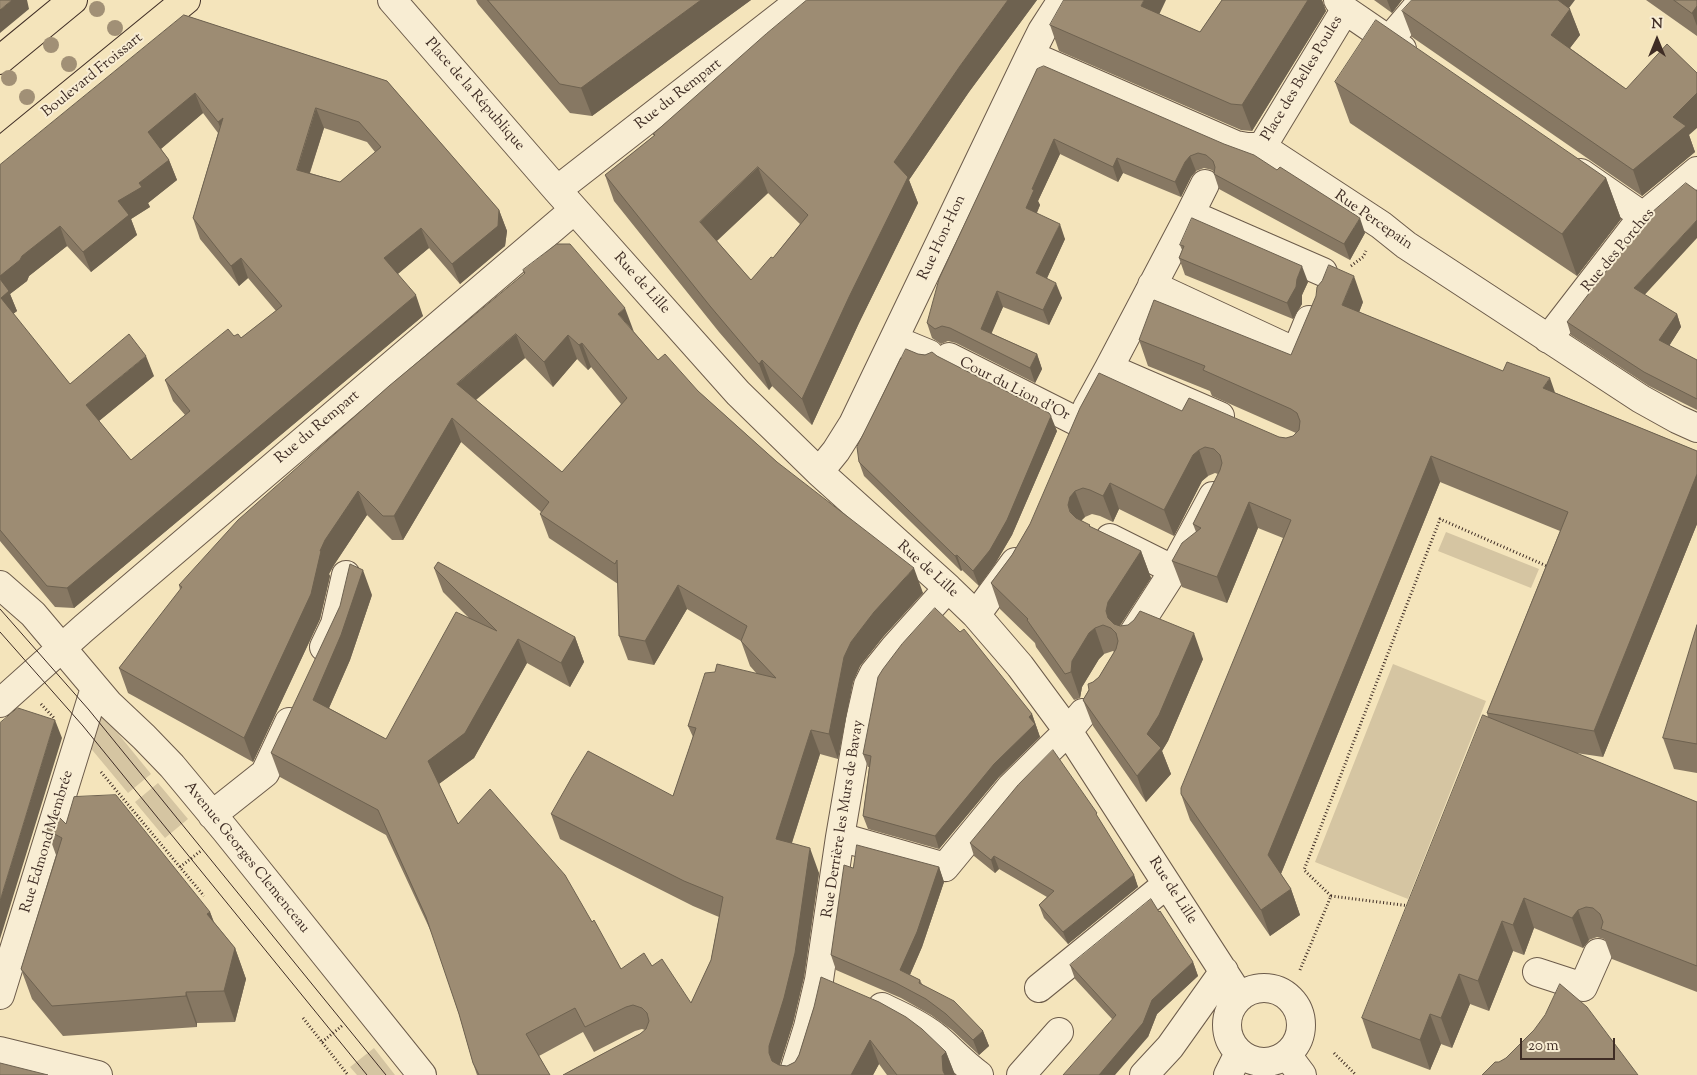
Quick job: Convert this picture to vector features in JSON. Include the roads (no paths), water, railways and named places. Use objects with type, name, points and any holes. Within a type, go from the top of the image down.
[{"type":"main road","points":[[0,60],[73,0]]},
{"type":"main road","name":"Boulevard Froissart","points":[[0,152],[186,0]]},
{"type":"street","name":"Place de la République","points":[[392,0],[565,200]]},
{"type":"street","name":"Rue du Rempart","points":[[0,703],[565,200],[801,0]]},
{"type":"street","name":"Rue Hon-Hon","points":[[819,472],[849,432],[895,340],[1030,55],[1042,31],[1062,0]]},
{"type":"street","points":[[1389,40],[1423,0]]},
{"type":"street","points":[[1341,5],[1422,63]]},
{"type":"street","name":"Place des Belles Poules","points":[[1262,147],[1341,5]]},
{"type":"street","name":"Rue Percepain","points":[[1030,55],[1222,145],[1262,147],[1381,225],[1406,245],[1548,339],[1657,409],[1697,428]]},
{"type":"street","points":[[1561,160],[1643,216]]},
{"type":"street","name":"Rue des Porches","points":[[1548,339],[1643,216],[1697,171]]},
{"type":"street","name":"Cour du Lion d'Or","points":[[895,340],[939,355],[1073,432],[1110,368],[1205,184]]},
{"type":"street","name":"Rue de Lille","points":[[565,200],[721,375],[819,472],[948,588],[976,616],[1020,666],[1076,722],[1167,884],[1240,997]]},
{"type":"street","points":[[1152,285],[1296,352],[1314,309],[1326,273],[1190,214]]},
{"type":"street","points":[[1110,368],[1244,427]]},
{"type":"street","points":[[1131,637],[1174,570],[1216,489]]},
{"type":"street","points":[[1093,530],[1174,570]]},
{"type":"street","points":[[976,616],[1008,573],[1026,542]]},
{"type":"street","points":[[315,666],[335,624],[346,575]]},
{"type":"street","name":"Avenue Georges Clemenceau","points":[[0,585],[33,614],[95,688],[120,715],[158,750],[422,1075]]},
{"type":"street","name":"Rue Derrière les Murs de Bavay","points":[[793,1075],[808,1027],[819,980],[840,837],[860,720],[868,685],[874,673],[895,647],[948,588]]},
{"type":"street","name":"Rue Edmond Membrée","points":[[0,995],[95,688]]},
{"type":"street","points":[[212,815],[265,773],[300,699]]},
{"type":"street","points":[[840,837],[944,867],[1011,787],[1076,722]]},
{"type":"street","points":[[1039,988],[1167,884]]},
{"type":"street","points":[[1537,972],[1583,987],[1598,953]]},
{"type":"street","points":[[1144,1075],[1170,1047],[1224,971]]},
{"type":"street","points":[[819,980],[917,1024],[936,1037],[979,1075]]},
{"type":"street","points":[[1264,988],[1280,992],[1292,1001],[1300,1016],[1301,1027],[1297,1042],[1295,1065],[1252,1061],[1233,1064],[1226,1025],[1230,1010],[1240,997],[1254,989],[1264,988]]},
{"type":"street","points":[[1021,1075],[1059,1032]]},
{"type":"street","points":[[0,1051],[98,1075]]},
{"type":"tram line","points":[[0,609],[89,710],[386,1075]]},
{"type":"tram line","points":[[0,632],[83,726],[367,1075]]}]
